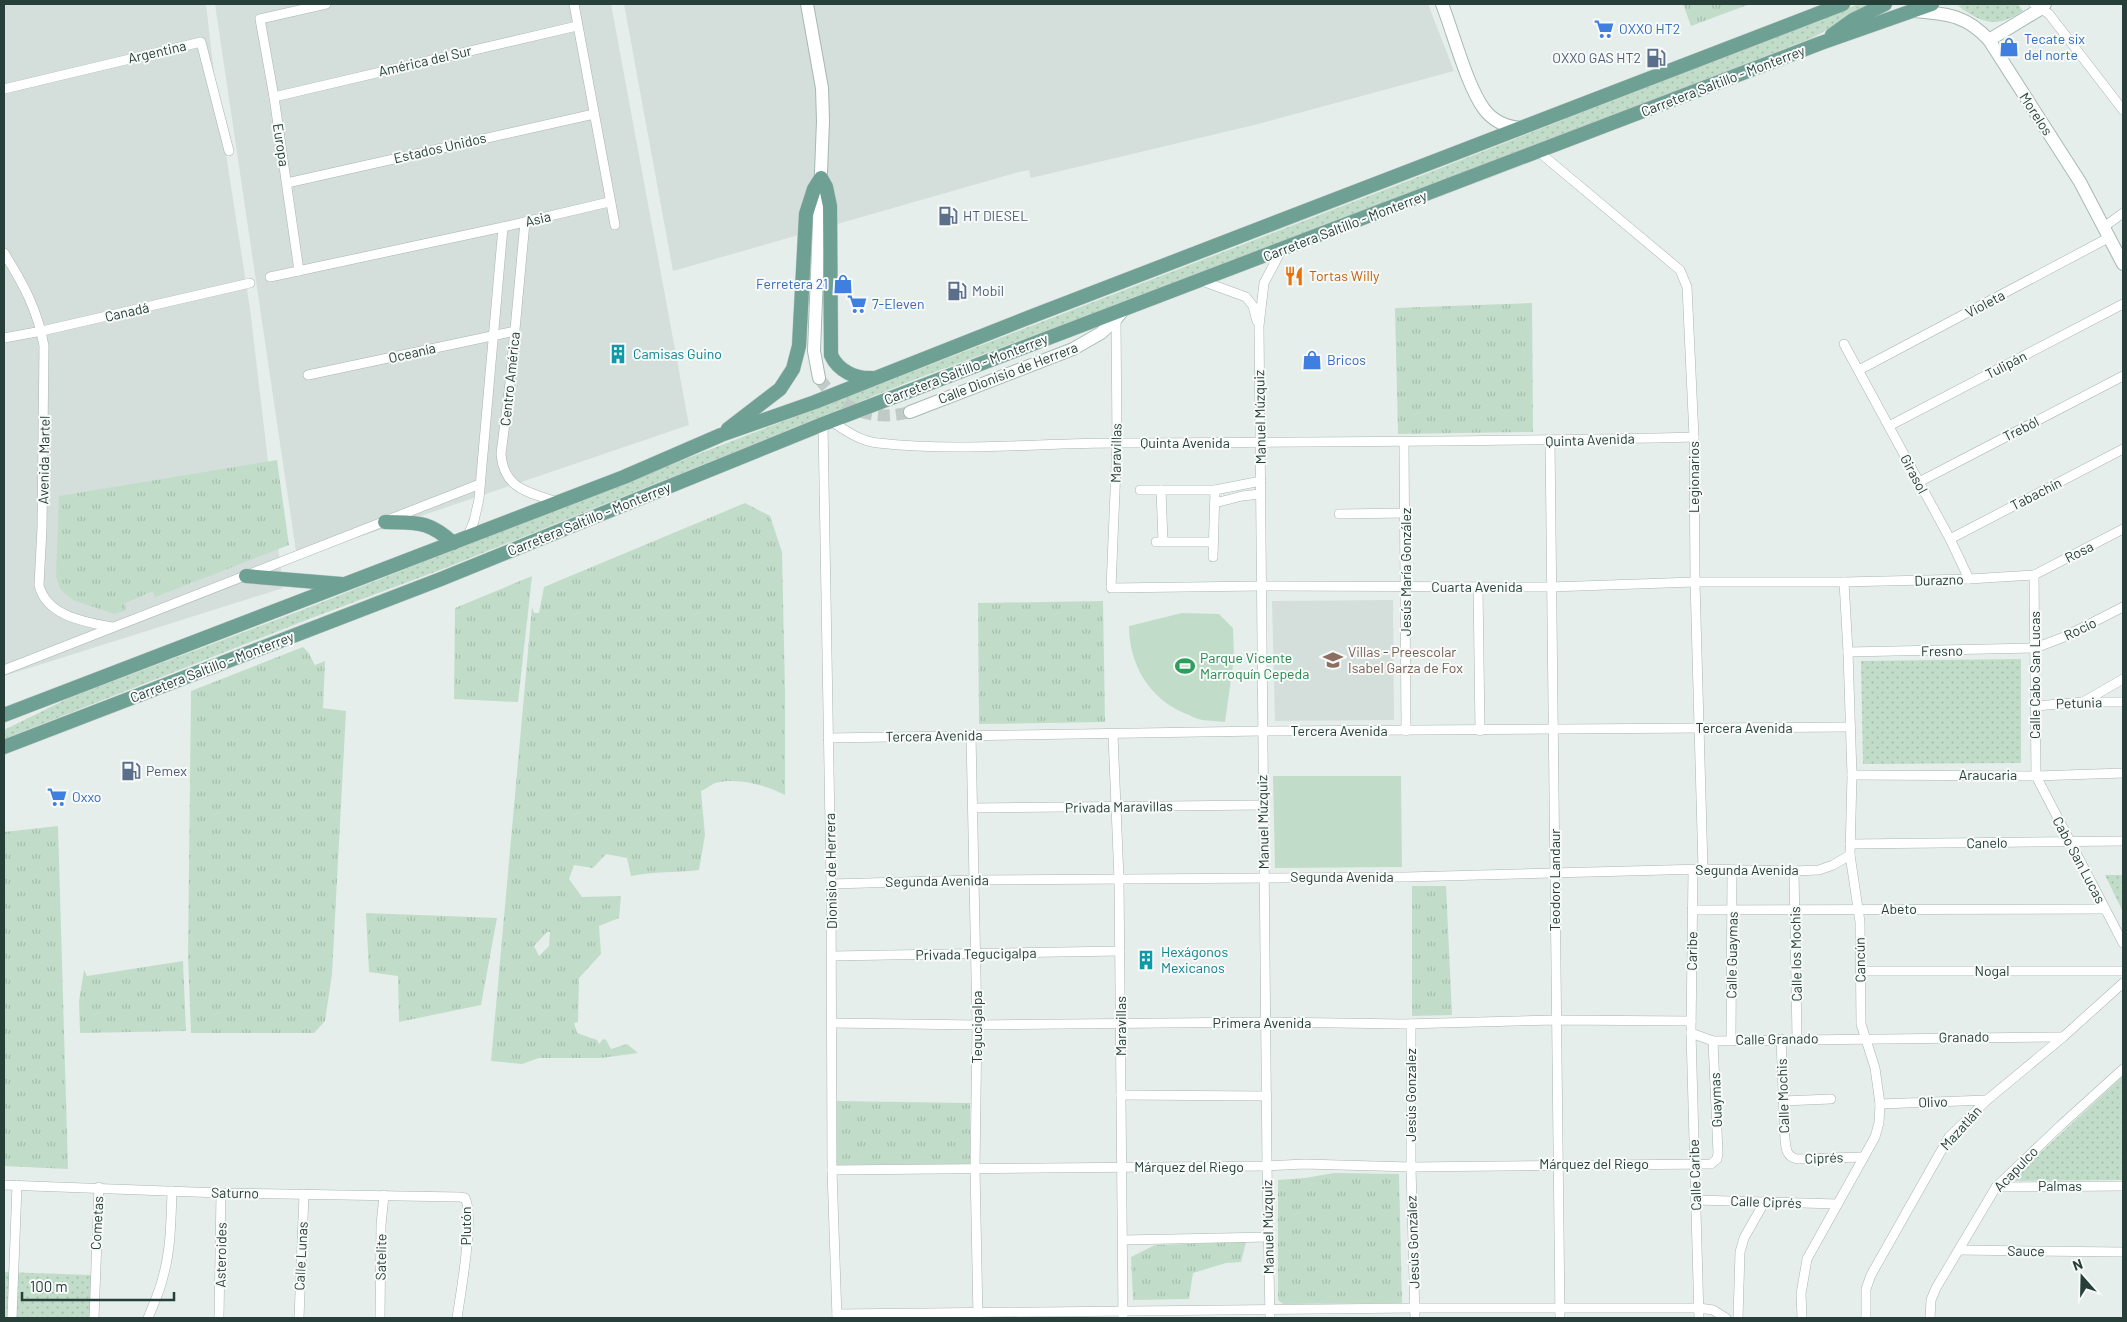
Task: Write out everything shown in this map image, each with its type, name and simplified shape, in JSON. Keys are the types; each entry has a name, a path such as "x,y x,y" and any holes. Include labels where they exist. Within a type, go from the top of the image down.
{"main road":[{"name":"Carretera Saltillo - Monterrey","path":"4,715 624,477 721,435 815,402 1843,4"},
{"path":"1821,43 1853,20 1885,4"},
{"name":"Carretera Saltillo - Monterrey","path":"4,747 441,579 827,422 1120,314 1821,43 1932,4"},
{"path":"821,178 826,187 830,206 832,355 835,362 850,373 862,377 878,377"},
{"path":"721,435 772,395 787,380 793,369 799,346 806,214 810,200 821,178"},
{"path":"385,522 421,523 440,531 453,543"},
{"path":"246,576 346,584"},
{"path":"4,725 57,701 81,686"}],"street":[{"name":"Europa","path":"300,271 274,97 260,19 326,4"},
{"path":"574,4 615,225"},
{"path":"807,4 822,88 823,121 814,351 819,378"},
{"path":"1442,4 1470,79 1484,109 1499,122 1521,128"},
{"path":"1990,40 2041,5 2123,110"},
{"name":"Morelos","path":"1913,11 1947,14 1963,19 1978,28 1990,40 2071,168 2122,259"},
{"name":"América del Sur","path":"274,97 577,26"},
{"name":"Argentina","path":"4,89 201,42 228,151"},
{"name":"Estados Unidos","path":"287,183 594,114"},
{"name":"Legionarios","path":"1539,152 1680,270 1689,296 1694,437 1698,869"},
{"name":"Asia","path":"270,277 610,202"},
{"name":"Violeta","path":"1859,370 2107,232 2123,213"},
{"name":"Centro América","path":"525,222 501,454 502,464 509,480 515,485 524,491 558,502"},
{"name":"Centro América","path":"467,538 477,510 503,227"},
{"name":"Manuel Múzquiz","path":"1270,1314 1262,731 1259,326 1264,283 1281,251"},
{"name":"Avenida Martel","path":"4,253 28,293 42,331 46,364 39,585 41,593 44,600 58,611 89,623 112,627"},
{"name":"Manuel Múzquiz","path":"1202,281 1246,297 1253,306 1259,326"},
{"name":"Canadá","path":"4,338 250,283"},
{"name":"Tulipán","path":"1889,426 2123,304"},
{"name":"Calle Dionisio de Herrera","path":"910,412 1073,349 1092,339 1120,314"},
{"name":"Maravillas","path":"1111,588 1120,314"},
{"name":"Oceanía","path":"308,375 492,334 515,331"},
{"name":"Girasol","path":"1844,344 1950,538 1969,579"},
{"name":"Treból","path":"1918,482 2123,376"},
{"name":"Quinta Avenida","path":"827,422 863,440 878,443 968,447 1116,443 1261,444 1550,441 1694,437"},
{"name":"Dionisio de Herrera","path":"827,422 832,1170 837,1316"},
{"name":"Teodoro Landaur","path":"1550,441 1550,587 1554,730 1560,1314"},
{"name":"Jesús María González","path":"1404,442 1406,513 1406,731"},
{"name":"Tabachín","path":"1950,538 2123,449"},
{"path":"1140,490 1215,490 1261,481"},
{"path":"4,670 480,484"},
{"path":"1161,490 1159,541 1212,542"},
{"path":"1213,557 1215,490"},
{"path":"1215,503 1242,496 1260,494"},
{"path":"1339,514 1406,513"},
{"name":"Rosa","path":"2034,575 2123,528"},
{"name":"Durazno","path":"1844,582 1969,579 2034,575"},
{"name":"Calle Cabo San Lucas","path":"2034,575 2036,776"},
{"name":"Cuarta Avenida","path":"1111,588 1261,586 1550,587 1695,582 1844,582"},
{"name":"Cancún","path":"1802,1318 1801,1294 1807,1259 1875,1137 1879,1123 1880,1104 1875,1068 1861,1024 1860,922 1850,855 1852,775 1844,582"},
{"path":"1478,587 1480,731"},
{"name":"Rocío","path":"2035,648 2064,637 2123,607"},
{"name":"Fresno","path":"1848,652 2035,648"},
{"path":"2083,702 2123,679"},
{"name":"Petunia","path":"2036,706 2083,702 2123,702"},
{"name":"Tercera Avenida","path":"828,738 1112,735 1262,731 1850,727"},
{"name":"Tegucigalpa","path":"971,735 977,1025 975,1168 978,1316"},
{"name":"Maravillas","path":"1112,735 1119,879 1120,1167 1123,1240 1123,1315"},
{"name":"Araucaria","path":"1852,775 2036,776 2123,773"},
{"name":"Cabo San Lucas","path":"2036,776 2123,943"},
{"name":"Privada Maravillas","path":"974,808 1263,805"},
{"name":"Canelo","path":"1850,844 2123,841"},
{"name":"Segunda Avenida","path":"831,884 974,880 1406,877 1698,869 1794,871 1818,870 1834,865 1850,855"},
{"name":"Caribe","path":"1691,1033 1692,910 1698,869"},
{"name":"Calle Guaymas","path":"1730,1040 1732,870"},
{"name":"Calle los Mochis","path":"1794,871 1797,1038"},
{"name":"Abeto","path":"1692,910 2105,909"},
{"name":"Privada Tegucigalpa","path":"832,956 1120,951"},
{"name":"Nogal","path":"1861,971 2123,971"},
{"name":"Mazatlán","path":"1866,1318 1866,1289 1879,1261 1949,1137 1986,1100 2064,1037 2123,983"},
{"name":"Primera Avenida","path":"832,1023 977,1025 1266,1022 1411,1024 1556,1020 1691,1021"},
{"name":"Jesús Gonzalez","path":"1411,1024 1411,1166"},
{"name":"Calle Granado","path":"1691,1033 1713,1040 1864,1038"},
{"name":"Calle Caribe","path":"1691,1033 1699,1318"},
{"name":"Granado","path":"1864,1038 2064,1037"},
{"name":"Calle Mochis","path":"1781,1039 1787,1154"},
{"name":"Guaymas","path":"1713,1040 1718,1159"},
{"name":"Acapulco","path":"1930,1318 1931,1300 1936,1288 1996,1187 2025,1158 2123,1070"},
{"path":"1121,1095 1267,1096"},
{"path":"1783,1101 1831,1099"},
{"name":"Olivo","path":"1880,1104 1986,1100"},
{"name":"Ciprés","path":"1787,1154 1797,1158 1863,1157"},
{"name":"Márquez del Riego","path":"832,1170 1267,1166 1304,1164 1411,1166 1711,1164 1718,1159"},
{"name":"Jesús González","path":"1411,1166 1415,1318"},
{"name":"Saturno","path":"4,1185 99,1187 221,1193 453,1196 465,1198"},
{"path":"12,1318 17,1185"},
{"name":"Palmas","path":"1996,1187 2123,1186"},
{"name":"Cometas","path":"94,1318 99,1187"},
{"path":"148,1318 163,1278 168,1257 172,1191"},
{"name":"Asteroides","path":"219,1318 221,1193"},
{"name":"Calle Lunas","path":"299,1318 304,1194"},
{"name":"Satelite","path":"380,1318 381,1225 384,1195"},
{"name":"Plutón","path":"457,1318 466,1254 469,1206 465,1198"},
{"name":"Calle Ciprés","path":"1696,1200 1837,1204"},
{"path":"1738,1318 1740,1252 1744,1238 1765,1201"},
{"path":"1123,1240 1268,1237"},
{"name":"Sauce","path":"1959,1250 2123,1252"},
{"path":"837,1316 1270,1314 1415,1308 1560,1314 1699,1308 1712,1310 1726,1318"}],"shaded area":[{"path":"4,4 206,4 215,83 250,309 283,588 4,676"},
{"path":"215,4 611,4 689,425 297,558"},
{"path":"624,4 1428,4 1454,71 1254,125 1031,178 1029,170 1019,172 673,271"},
{"name":"Villas - Preescolar Isabel Garza de Fox","path":"1393,600 1394,720 1275,721 1272,601"}],"green space":[{"path":"1683,4 1750,4 1691,26"},
{"path":"1858,4 1875,4 1810,39 1195,276 916,379 448,567 309,619 4,739 4,730 71,697 297,612 605,490 1410,180"},
{"path":"1967,4 2018,4 2023,11 2005,20 1989,22 1974,16 1958,6"},
{"path":"1532,303 1533,432 1398,434 1395,308"},
{"path":"277,460 289,545 155,597 153,591 125,603 126,610 115,614 73,600 60,589 56,576 59,496"},
{"path":"745,503 770,516 782,552 785,795 760,785 733,781 715,783 701,791 705,835 699,870 631,876 627,858 606,854 593,868 574,865 569,879 582,897 621,896 619,918 599,926 601,954 579,978 578,1022 574,1023 577,1033 597,1040 599,1044 603,1039 606,1040 611,1049 627,1044 638,1053 601,1058 539,1058 522,1064 491,1061 532,607 534,613 539,613 544,587","holes":["547,932 550,932 549,946 539,956 534,946"]},
{"path":"532,576 518,702 454,699 455,608"},
{"path":"1103,601 1105,722 979,724 978,603"},
{"name":"Parque Vicente Marroquín Cepeda","path":"1182,613 1219,614 1233,628 1234,658 1225,722 1200,719 1172,707 1151,689 1137,666 1130,640 1129,626"},
{"path":"303,647 315,665 325,661 323,708 346,711 332,974 325,1021 314,1033 191,1033 188,956 191,691"},
{"path":"2021,659 2021,763 1863,764 1861,661"},
{"path":"1273,776 1401,776 1402,867 1275,868"},
{"path":"58,826 68,1169 4,1166 4,832"},
{"path":"2105,875 2123,875 2123,912"},
{"path":"1412,886 1446,886 1452,1015 1412,1016"},
{"path":"366,913 497,918 481,1005 399,1022 398,976 369,972"},
{"path":"183,961 186,1031 80,1033 79,1001 84,970 87,976"},
{"path":"2123,1076 2123,1180 2010,1181"},
{"path":"837,1101 970,1103 970,1164 836,1165"},
{"path":"1334,1173 1399,1174 1402,1303 1283,1304 1278,1300 1278,1180"},
{"path":"1246,1242 1241,1262 1226,1263 1193,1273 1189,1299 1133,1300 1131,1257 1155,1245"},
{"path":"4,1272 91,1275 91,1318 4,1318"}],"tunnel":[{"path":"819,378 837,398 859,411 883,415 910,412"}],"place":[{"name":"OXXO HT2","path":"1604,29"},
{"name":"Tecate six del norte","path":"2009,47"},
{"name":"OXXO GAS HT2","path":"1656,58"},
{"name":"HT DIESEL","path":"948,216"},
{"name":"Tortas Willy","path":"1294,276"},
{"name":"Ferretera 21","path":"843,284"},
{"name":"Mobil","path":"957,291"},
{"name":"7-Eleven","path":"857,304"},
{"name":"Camisas Guino","path":"618,354"},
{"name":"Bricos","path":"1312,360"},
{"name":"Villas - Preescolar Isabel Garza de Fox","path":"1333,660"},
{"name":"Parque Vicente Marroquín Cepeda","path":"1185,666"},
{"name":"Pemex","path":"131,771"},
{"name":"Oxxo","path":"57,797"},
{"name":"Hexágonos Mexicanos","path":"1146,960"}]}
